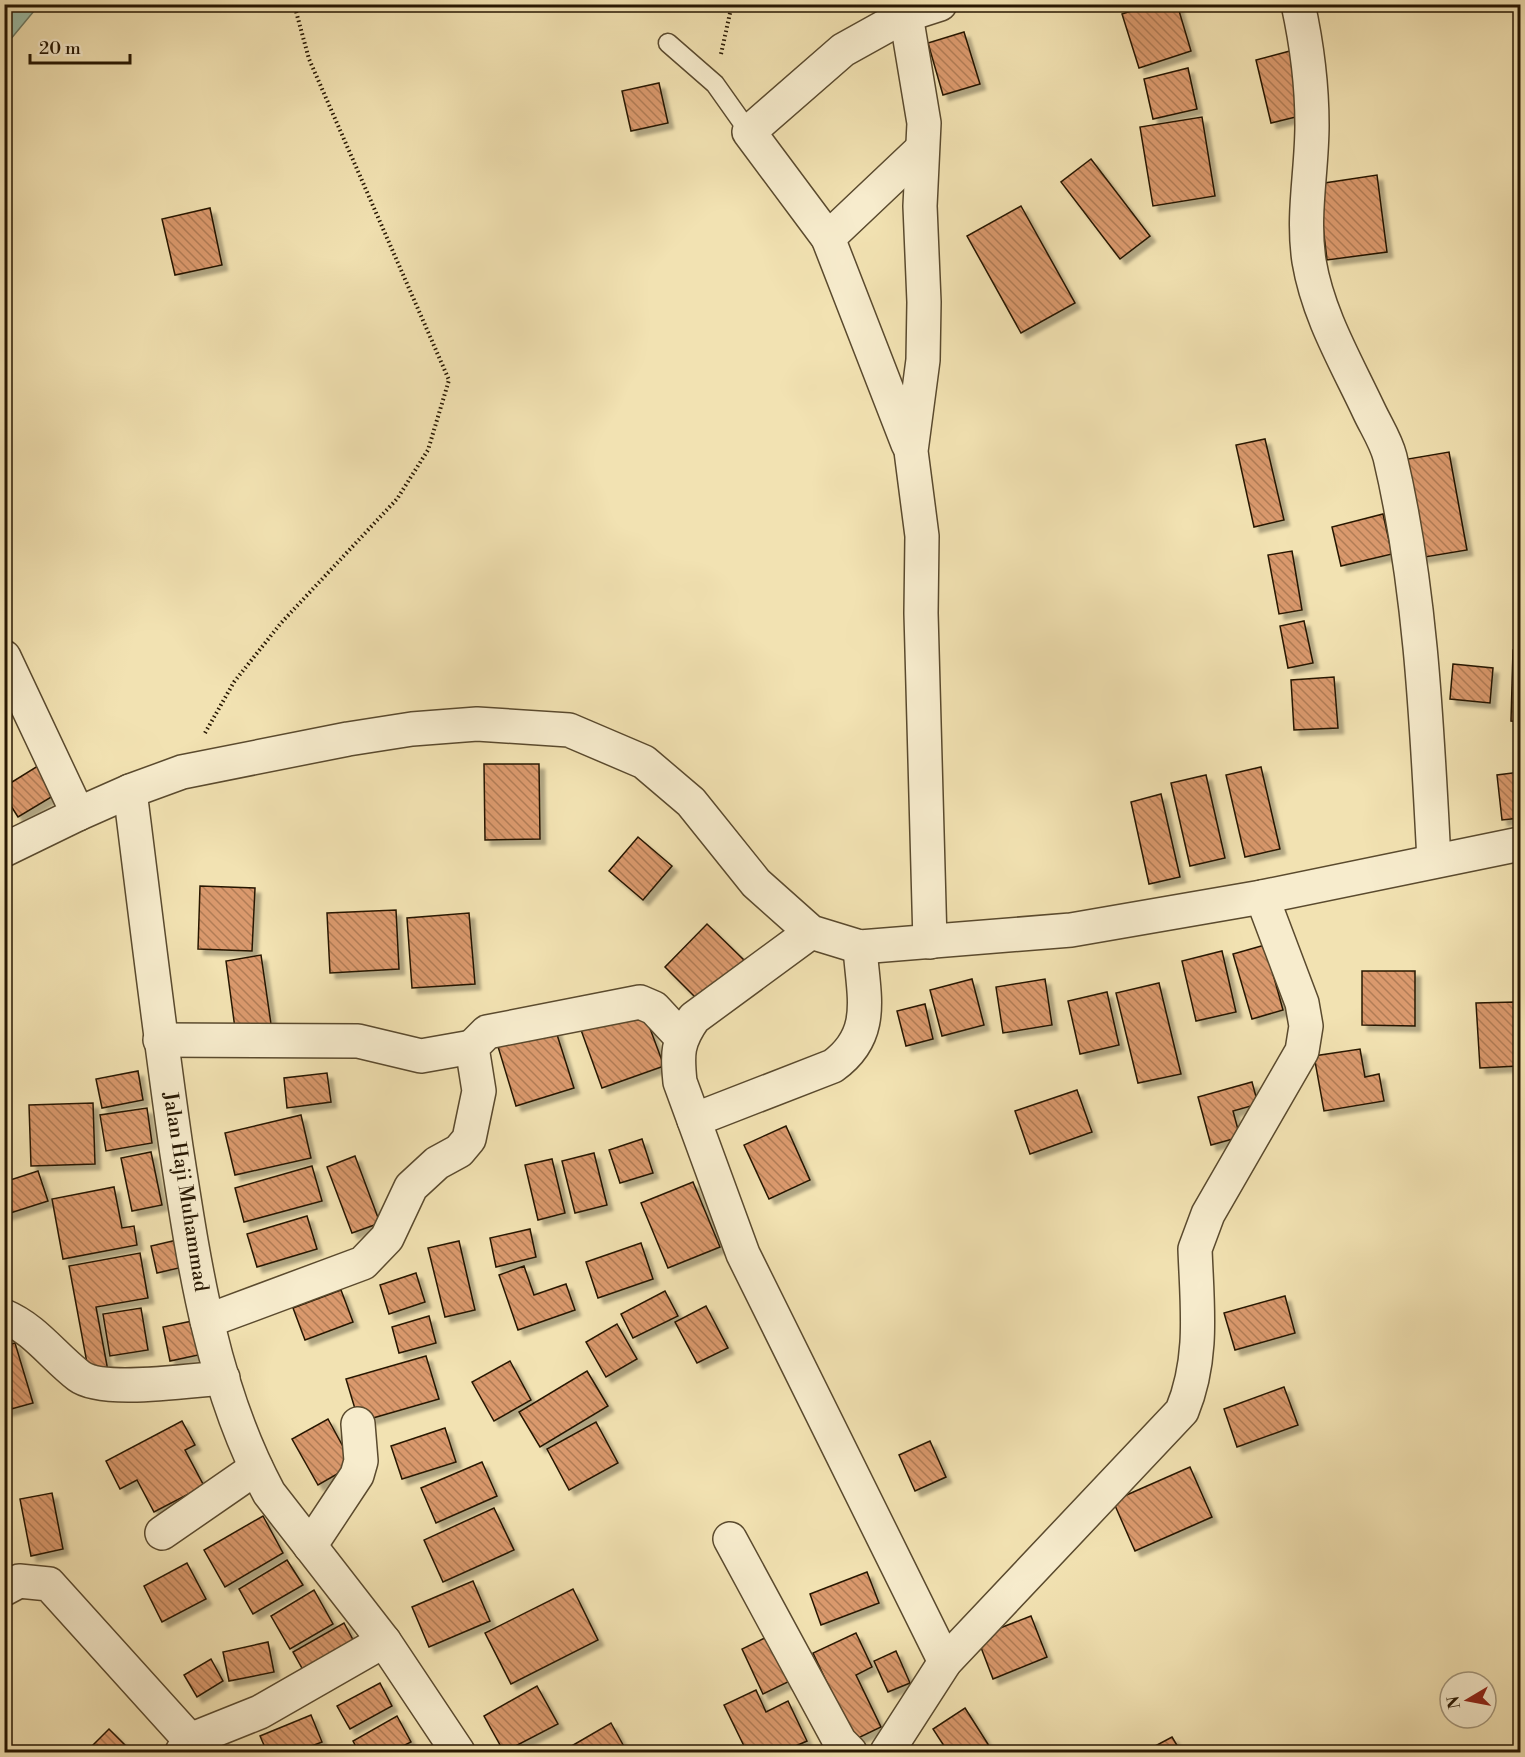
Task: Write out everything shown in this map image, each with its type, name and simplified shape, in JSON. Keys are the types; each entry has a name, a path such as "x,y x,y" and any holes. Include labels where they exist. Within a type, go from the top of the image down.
{"street":[{"path":"930,942 921,613 922,536 911,451 828,238 749,132 843,50 906,15 940,4"},
{"path":"1298,4 1310,63 1312,127 1306,205 1309,261 1324,317 1389,454 1408,562 1419,651 1427,735 1434,861"},
{"path":"906,15 924,123 922,149 923,360 911,451"},
{"path":"828,238 922,149"},
{"path":"4,657 78,814"},
{"path":"4,850 130,791 182,772 348,739 412,729 477,724 569,730 644,762 691,802 756,883 812,932 860,947 1071,930 1262,897 1521,844"},
{"name":"Jalan Haji Muhammad","path":"130,791 160,1040 186,1211 207,1321 223,1378 256,1468 269,1493 384,1641 459,1752"},
{"path":"887,1752 945,1662 1182,1412 1193,1386 1198,1351 1195,1249 1198,1238 1208,1214 1302,1051 1306,1026 1302,1003 1262,897"},
{"path":"812,932 694,1018 681,1036 678,1058 680,1082 743,1254 945,1662"},
{"path":"694,1120 834,1066 851,1054 865,1024 860,947"},
{"path":"160,1040 358,1041 422,1056 472,1047 487,1032 640,1002 654,1008 681,1036"},
{"path":"207,1321 363,1263 387,1238 411,1187 437,1163 459,1150 469,1139 479,1091 472,1047"},
{"path":"4,1316 24,1325 81,1377 106,1386 223,1378"},
{"path":"310,1546 357,1475 361,1461 358,1424"},
{"path":"162,1533 256,1468"},
{"path":"730,1539 840,1742 850,1752"},
{"path":"4,1589 19,1581 49,1584 186,1746 260,1712 384,1641"}],"lane":[{"path":"668,43 715,84 749,132"}],"path":[{"path":"182,772 241,673 281,623 398,499 428,450 449,380 309,59 294,4"},
{"path":"715,84 732,4"}],"shaded area":[{"path":"4,5 39,5 5,46"}],"building":[{"path":"1153,4 1177,4 1191,51 1139,68 1122,14"},
{"path":"964,32 980,84 943,95 928,43"},
{"path":"1290,51 1304,115 1271,123 1256,60"},
{"path":"1188,68 1197,109 1153,119 1144,79"},
{"path":"659,83 668,123 631,131 622,91"},
{"path":"1202,117 1215,196 1153,206 1140,127"},
{"path":"1091,159 1150,236 1120,259 1061,182"},
{"path":"1377,175 1387,252 1327,260 1318,184"},
{"path":"1021,206 1075,303 1021,333 967,236"},
{"path":"210,208 222,265 175,275 162,219"},
{"path":"1518,383 1520,383 1520,449"},
{"path":"1265,439 1284,520 1254,527 1236,445"},
{"path":"1449,452 1467,550 1419,558 1402,460"},
{"path":"1383,514 1392,554 1341,566 1332,527"},
{"path":"1292,551 1302,610 1279,614 1268,555"},
{"path":"1304,621 1313,663 1288,668 1280,626"},
{"path":"1513,650 1520,650 1520,722 1511,721"},
{"path":"1453,664 1493,668 1490,703 1450,699"},
{"path":"1334,677 1338,728 1294,730 1291,680"},
{"path":"41,764 58,793 18,817 4,795 4,787"},
{"path":"484,764 539,764 540,839 485,840"},
{"path":"1261,767 1280,849 1245,857 1226,775"},
{"path":"1520,772 1520,818 1502,820 1497,775"},
{"path":"1206,775 1225,858 1190,866 1171,783"},
{"path":"1161,794 1180,877 1149,884 1131,802"},
{"path":"638,837 672,866 643,900 609,871"},
{"path":"200,886 255,888 252,951 198,949"},
{"path":"396,910 399,969 330,973 327,913"},
{"path":"469,913 475,984 412,988 407,918"},
{"path":"707,924 744,960 701,1003 665,967"},
{"path":"1265,945 1283,1010 1252,1019 1233,954"},
{"path":"1222,951 1236,1012 1196,1021 1182,961"},
{"path":"261,955 272,1031 236,1036 226,961"},
{"path":"1362,971 1415,971 1415,1026 1362,1025"},
{"path":"972,979 984,1025 942,1036 930,990"},
{"path":"1045,979 1052,1025 1003,1033 996,987"},
{"path":"1159,983 1181,1074 1138,1083 1116,993"},
{"path":"1107,992 1119,1045 1080,1054 1068,1001"},
{"path":"1515,1002 1518,1066 1480,1068 1476,1003"},
{"path":"925,1004 933,1039 906,1046 897,1011"},
{"path":"642,1007 664,1066 602,1088 581,1030"},
{"path":"553,1022 574,1088 516,1106 496,1040"},
{"path":"1360,1049 1365,1077 1379,1074 1384,1101 1324,1111 1314,1056"},
{"path":"138,1071 143,1100 102,1108 96,1079"},
{"path":"327,1073 331,1102 287,1108 284,1078"},
{"path":"1252,1082 1258,1104 1233,1111 1240,1137 1211,1145 1198,1097"},
{"path":"1077,1090 1092,1132 1030,1154 1015,1111"},
{"path":"93,1103 95,1164 31,1166 29,1105"},
{"path":"147,1108 152,1143 106,1151 100,1115"},
{"path":"301,1115 311,1158 235,1175 225,1133"},
{"path":"786,1126 810,1180 769,1199 744,1145"},
{"path":"642,1139 653,1173 620,1183 609,1150"},
{"path":"151,1152 162,1205 132,1211 121,1158"},
{"path":"594,1153 607,1205 575,1213 562,1161"},
{"path":"355,1156 380,1223 352,1233 327,1167"},
{"path":"552,1159 565,1213 538,1220 525,1165"},
{"path":"312,1166 322,1201 244,1222 235,1188"},
{"path":"38,1171 48,1201 4,1215 4,1182"},
{"path":"693,1182 720,1247 668,1268 641,1203"},
{"path":"114,1187 122,1228 134,1226 137,1245 63,1259 52,1199"},
{"path":"307,1216 317,1249 257,1267 247,1234"},
{"path":"530,1229 536,1257 496,1267 490,1238"},
{"path":"177,1240 183,1267 157,1273 151,1246"},
{"path":"459,1241 475,1310 445,1317 428,1248"},
{"path":"641,1243 653,1279 598,1298 586,1262"},
{"path":"140,1253 148,1298 96,1307 108,1371 89,1374 69,1266"},
{"path":"524,1266 534,1295 566,1284 575,1310 518,1330 499,1275"},
{"path":"416,1273 425,1302 389,1314 380,1285"},
{"path":"341,1290 353,1322 305,1340 293,1308"},
{"path":"665,1291 678,1316 633,1338 621,1314"},
{"path":"1285,1296 1295,1333 1235,1350 1224,1313"},
{"path":"706,1306 728,1348 697,1363 675,1322"},
{"path":"141,1308 148,1350 110,1356 103,1314"},
{"path":"429,1316 436,1343 399,1353 392,1327"},
{"path":"197,1320 203,1354 170,1361 163,1327"},
{"path":"617,1324 637,1359 606,1377 586,1342"},
{"path":"15,1343 33,1403 4,1411 4,1346"},
{"path":"426,1356 439,1399 359,1422 346,1379"},
{"path":"510,1361 531,1400 494,1421 472,1382"},
{"path":"587,1371 608,1406 540,1447 519,1412"},
{"path":"1284,1387 1298,1425 1237,1447 1224,1409"},
{"path":"328,1419 353,1465 318,1485 292,1439"},
{"path":"182,1421 195,1445 185,1450 204,1486 154,1512 137,1480 120,1489 106,1461"},
{"path":"596,1422 618,1463 569,1490 547,1449"},
{"path":"445,1428 456,1462 402,1479 391,1446"},
{"path":"930,1441 946,1477 915,1491 899,1455"},
{"path":"482,1462 497,1496 436,1523 421,1488"},
{"path":"1190,1467 1212,1517 1135,1551 1113,1501"},
{"path":"52,1493 63,1549 31,1556 20,1499"},
{"path":"494,1508 514,1550 443,1582 424,1540"},
{"path":"263,1516 283,1553 225,1587 204,1550"},
{"path":"287,1560 303,1585 253,1614 239,1589"},
{"path":"187,1563 206,1599 162,1622 144,1586"},
{"path":"867,1572 879,1603 821,1625 810,1594"},
{"path":"473,1581 490,1621 429,1647 412,1607"},
{"path":"573,1589 598,1640 511,1684 485,1633"},
{"path":"314,1590 333,1624 290,1649 271,1616"},
{"path":"1031,1616 1047,1657 993,1679 977,1637"},
{"path":"344,1623 358,1649 307,1677 293,1652"},
{"path":"856,1633 872,1667 856,1675 881,1727 854,1740 813,1653"},
{"path":"771,1635 792,1680 763,1694 742,1649"},
{"path":"268,1642 274,1672 229,1681 223,1652"},
{"path":"896,1651 910,1683 888,1692 874,1661"},
{"path":"211,1659 223,1681 197,1697 184,1675"},
{"path":"380,1683 392,1706 350,1729 337,1706"},
{"path":"537,1686 558,1724 504,1752 484,1716"},
{"path":"756,1690 766,1712 788,1701 807,1741 782,1752 747,1752 724,1705"},
{"path":"965,1708 993,1752 948,1752 933,1729"},
{"path":"311,1715 322,1742 296,1752 267,1752 260,1736"},
{"path":"397,1716 411,1742 391,1752 359,1752 353,1741"},
{"path":"611,1723 627,1752 563,1751"},
{"path":"109,1729 128,1748 124,1752 86,1752"},
{"path":"1172,1737 1181,1752 1144,1752"}]}
